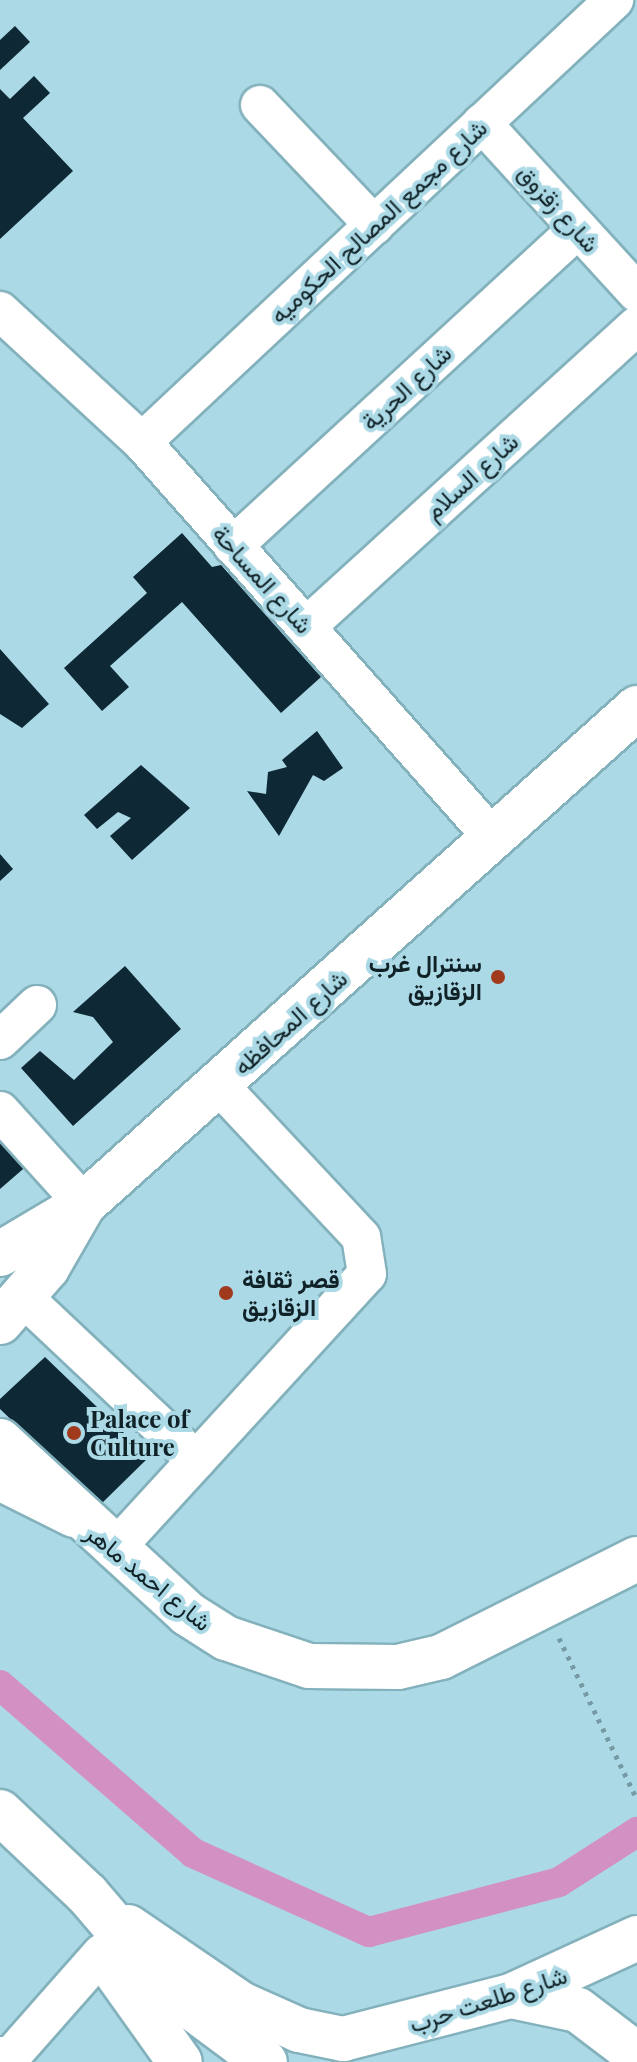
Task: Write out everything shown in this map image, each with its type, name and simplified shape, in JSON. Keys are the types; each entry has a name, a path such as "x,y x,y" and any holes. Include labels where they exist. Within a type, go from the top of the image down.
{"main road":[{"name":"شارع المحافظه","path":"0,1254 84,1204 637,708"},
{"name":"شارع المحافظه","path":"12,1309 84,1204"},
{"name":"شارع احمد ماهر","path":"0,1441 114,1550 226,1638 309,1666 354,1670 441,1657 637,1559"},
{"path":"0,1478 74,1515"},
{"path":"0,1812 87,1894 171,1992 265,2062"},
{"path":"0,1850 102,1953 180,2062"},
{"name":"شارع طلعت حرب","path":"87,1894 186,1972 241,2004 348,2050 511,1996 637,1938"},
{"path":"511,1996 578,2010 637,2055"}],"street":[{"name":"شارع مجمع المصالح الحكوميه","path":"142,442 614,0"},
{"path":"260,105 374,225"},
{"name":"شارع زقزوق","path":"482,123 637,293"},
{"name":"شارع الحرية","path":"233,546 578,229"},
{"name":"شارع السلام","path":"306,627 637,326"},
{"name":"شارع المساحة","path":"8,329 142,442 493,838"},
{"path":"0,1040 37,1005"},
{"path":"114,1550 361,1286 370,1262 361,1237 219,1085"},
{"path":"0,1111 84,1204"},
{"path":"12,1309 196,1460"},
{"path":"0,2056 6,2062 102,1953"}],"path":[{"path":"543,1604 637,1799"}],"building":[{"path":"15,26 30,42 0,70 0,40"},
{"path":"34,76 50,93 23,118 73,171 0,239 0,89 10,99"},
{"path":"182,533 212,567 221,565 321,677 281,713 182,602 110,666 129,687 102,711 64,668 147,593 133,577"},
{"path":"0,649 49,704 22,728 0,714"},
{"path":"317,731 343,768 324,781 313,775 279,836 247,791 266,794 268,772 287,767 282,760"},
{"path":"141,765 190,808 132,860 110,836 131,818 118,812 97,829 84,815"},
{"path":"0,854 13,869 0,881"},
{"path":"125,966 181,1029 73,1126 21,1068 40,1051 74,1080 113,1042 93,1017 73,1012"},
{"path":"0,1113 30,1163 0,1189"},
{"name":"Palace of Culture","path":"45,1357 149,1457 100,1505 0,1409 0,1399"}],"waterway":[{"path":"0,1685 193,1853 369,1932 559,1882 637,1832"}],"place":[{"name":"سنترال غرب الزقازيق","path":"498,977"},
{"name":"قصر ثقافة الزقازيق","path":"226,1293"},
{"name":"Palace of Culture","path":"74,1433"}]}
